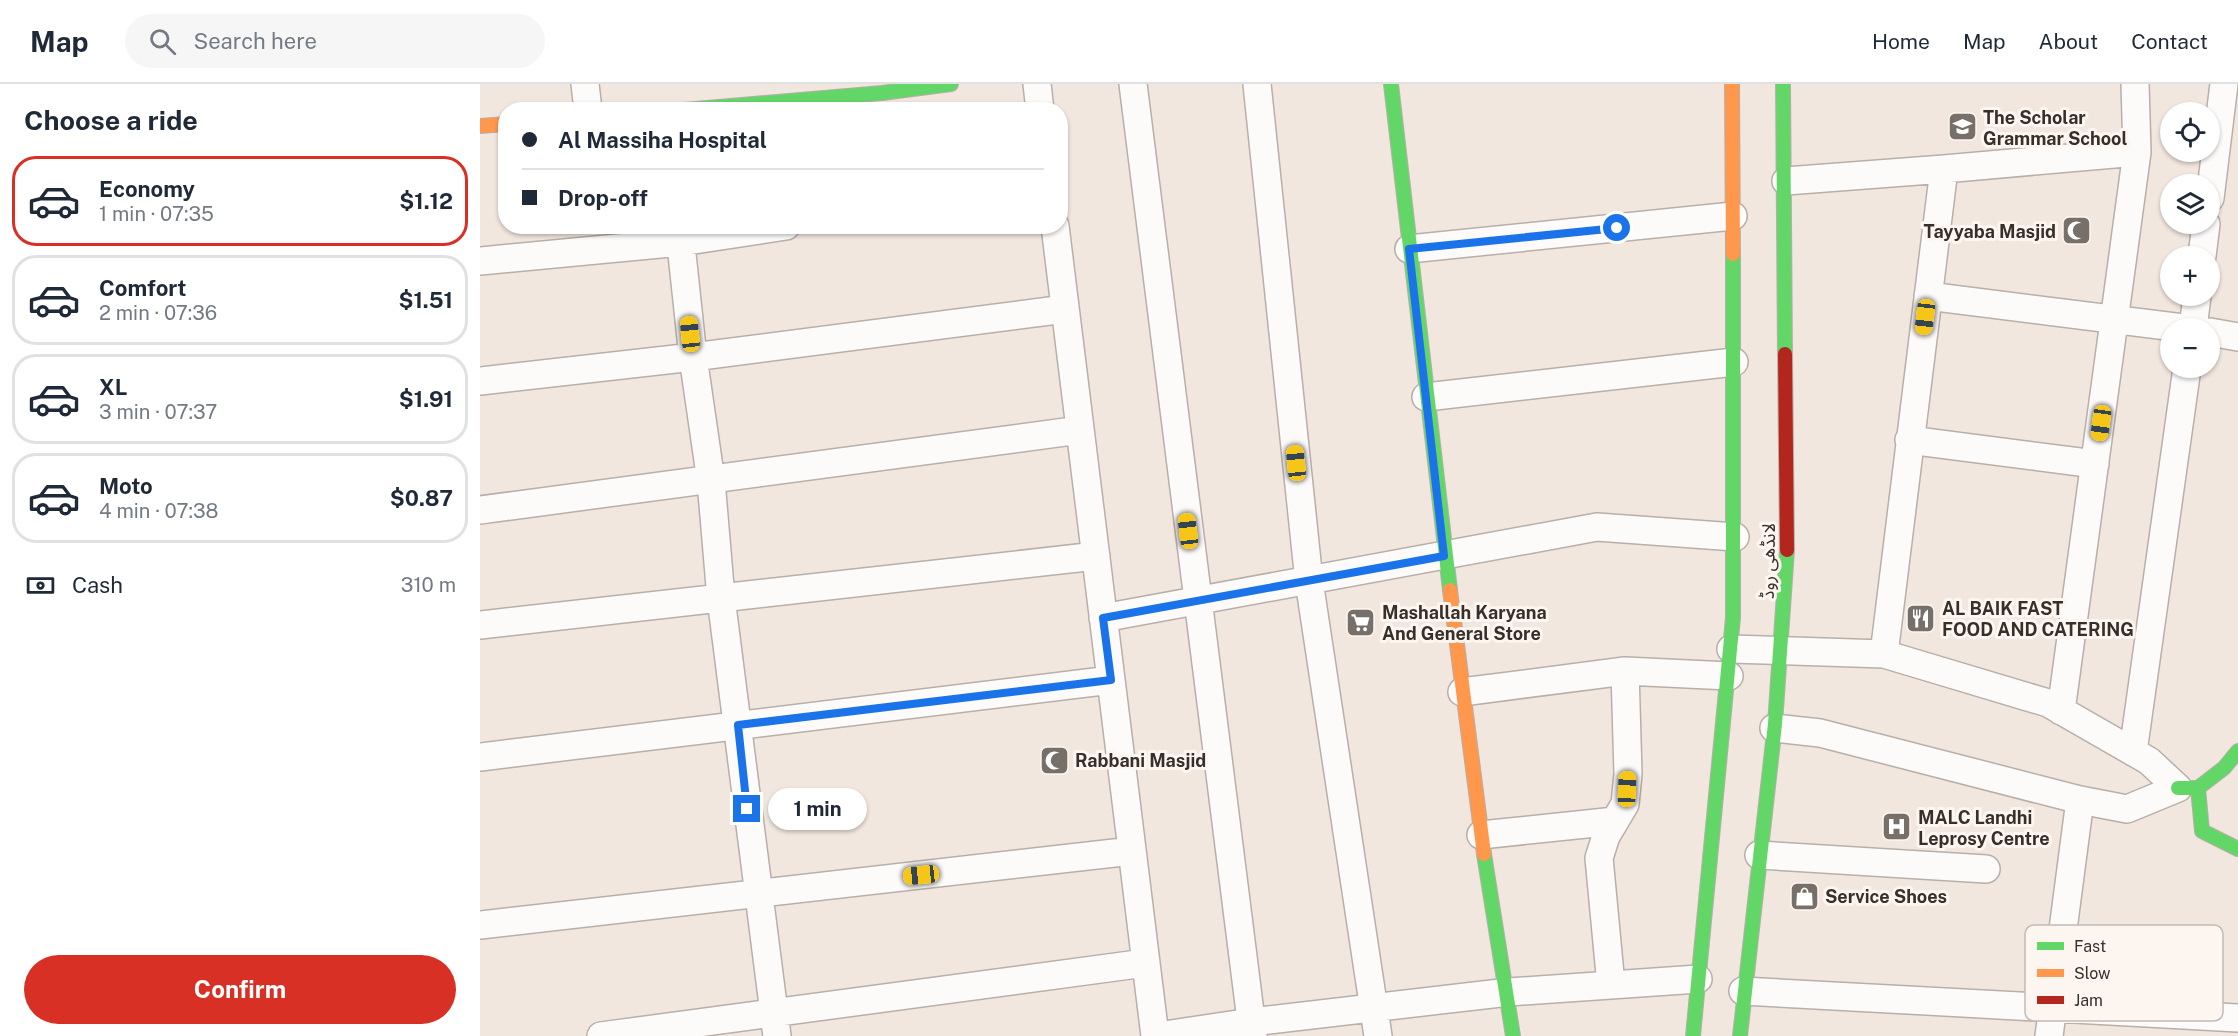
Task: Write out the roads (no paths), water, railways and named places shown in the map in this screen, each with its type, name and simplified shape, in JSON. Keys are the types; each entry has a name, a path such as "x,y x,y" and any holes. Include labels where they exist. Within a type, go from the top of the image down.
{"main road":[{"path":"712,102 740,94 951,84"},
{"path":"1391,84 1444,556 1481,834 1509,992 1513,1036"},
{"name":"لانڈھی روڈ","path":"1693,1036 1729,676 1736,537 1732,84"},
{"name":"لانڈھی روڈ","path":"1740,1036 1743,991 1774,728 1787,575 1786,181 1783,84"},
{"path":"480,126 498,125"},
{"path":"2238,751 2224,768 2188,788 2202,831 2238,849"}],"street":[{"path":"585,84 587,102"},
{"path":"1037,84 1039,102"},
{"path":"1133,84 1252,1029"},
{"path":"1257,84 1309,581 1378,1036"},
{"path":"2061,711 2116,321 2137,152 2135,84"},
{"path":"2213,174 2224,84"},
{"path":"1786,181 2137,152"},
{"path":"1884,654 1944,168"},
{"path":"1409,249 1733,216"},
{"path":"480,261 680,234 693,357 711,481 721,598 775,1024"},
{"path":"1056,234 1145,963 1156,1036 1252,1029 1374,1008 1509,992 1698,979"},
{"path":"1928,297 2160,326"},
{"path":"480,381 693,357 1065,309"},
{"path":"2220,334 2238,337"},
{"path":"1426,397 1734,362"},
{"path":"2133,752 2186,378"},
{"path":"480,510 1080,430"},
{"path":"1909,440 2095,464"},
{"path":"1103,618 1597,527 1736,537"},
{"path":"480,625 1096,556"},
{"path":"1731,649 1884,654 2048,703 2149,761 2188,788"},
{"path":"1611,985 1599,858 1606,836 1626,804 1625,670"},
{"path":"1462,692 1625,670 1729,676"},
{"path":"480,757 1111,680"},
{"path":"1774,728 1820,733 2080,800 2127,809 2188,788"},
{"path":"2062,925 2080,800"},
{"path":"1481,834 1614,821"},
{"path":"480,925 1132,851"},
{"path":"1759,855 1986,869"},
{"path":"601,1036 775,1024 1145,963"},
{"path":"1743,991 2025,1005"},
{"path":"2223,1017 2238,1018"},
{"path":"2049,1036 2050,1021"}],"place":[{"name":"The Scholar Grammar School","path":"1962,127"},
{"name":"Tayyaba Masjid","path":"2077,231"},
{"name":"AL BAIK FAST FOOD AND CATERING","path":"1921,618"},
{"name":"Mashallah Karyana And General Store","path":"1361,622"},
{"name":"Rabbani Masjid","path":"1054,760"},
{"name":"MALC Landhi Leprosy Centre","path":"1897,827"},
{"name":"Service Shoes","path":"1804,896"}]}
